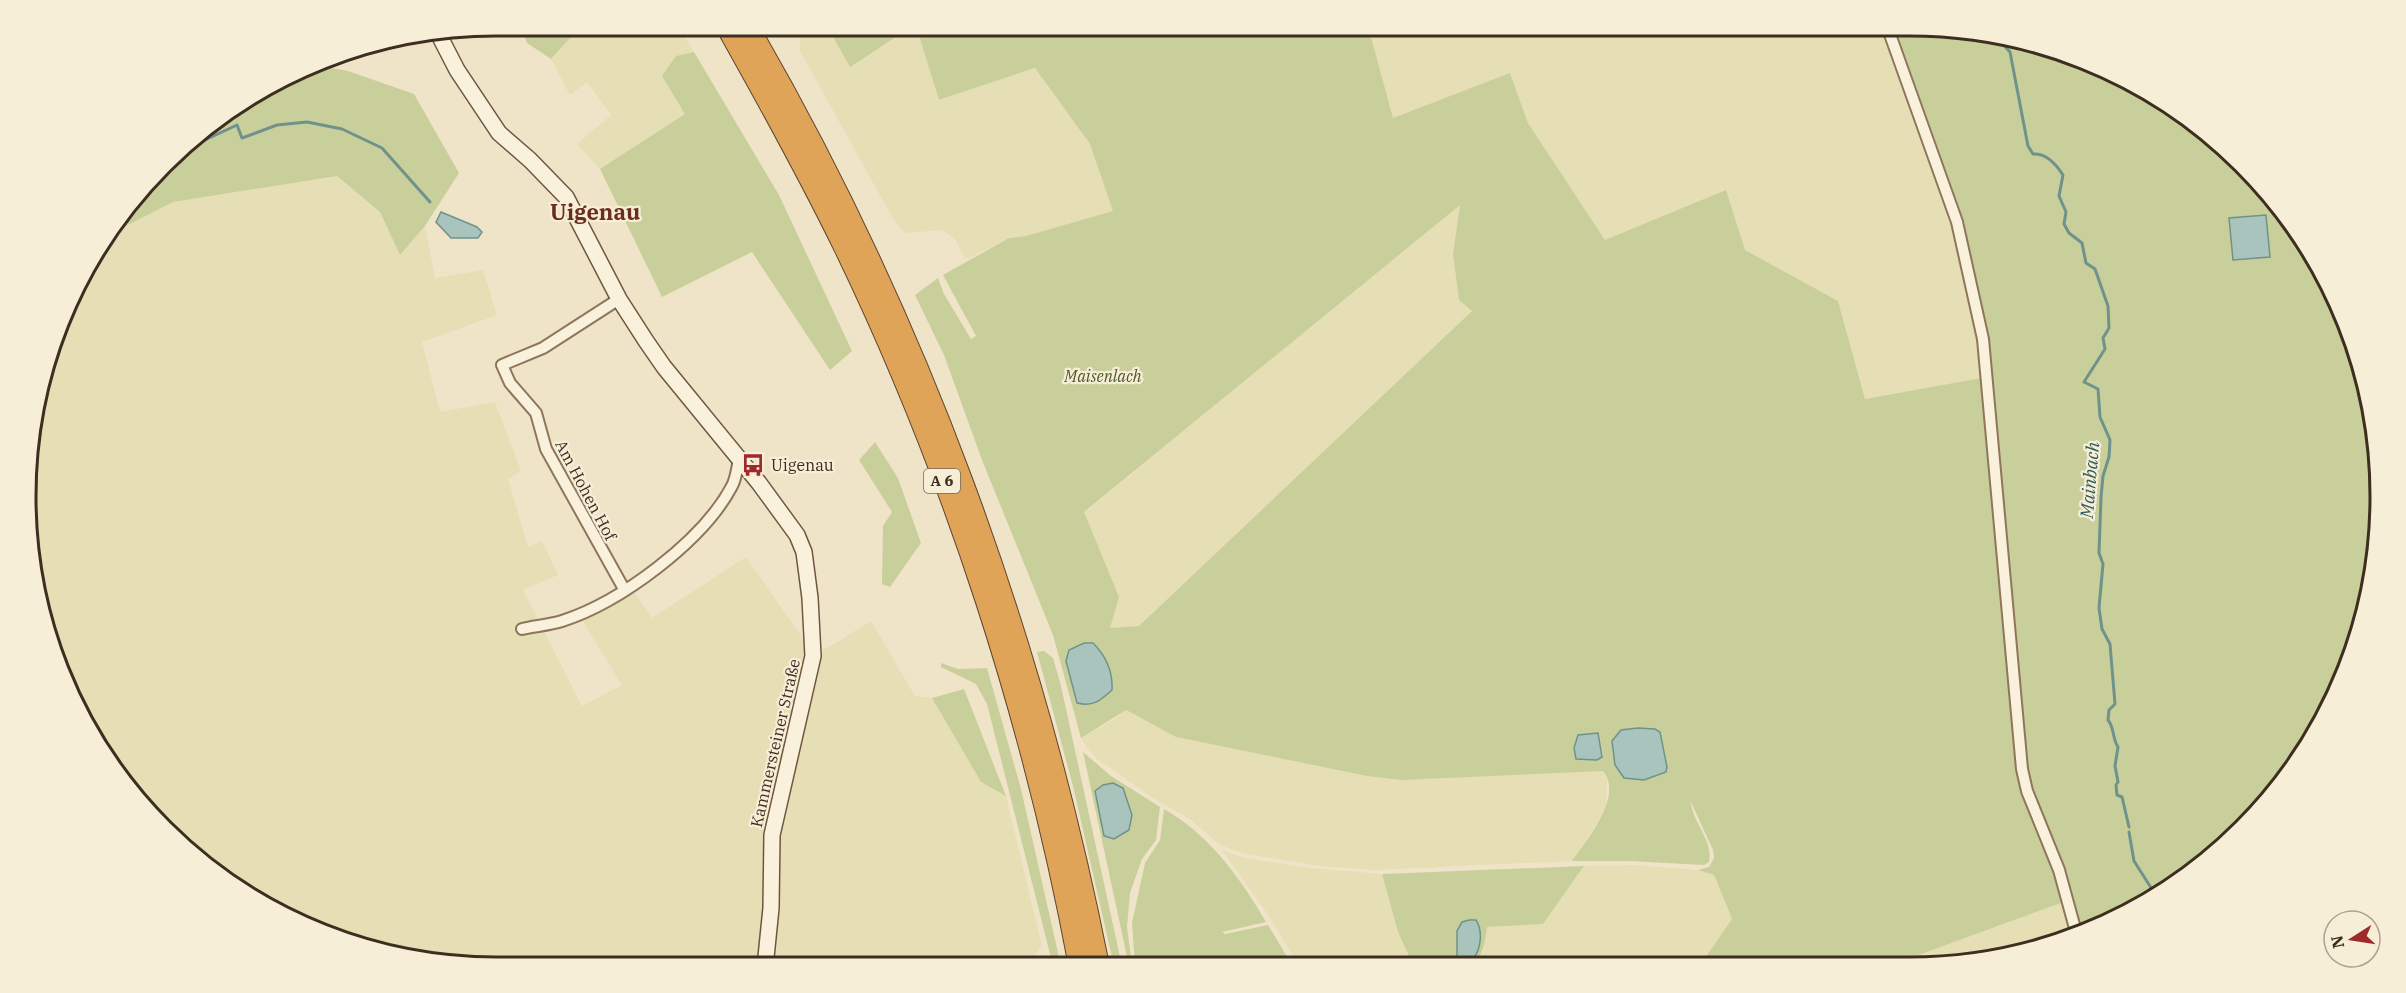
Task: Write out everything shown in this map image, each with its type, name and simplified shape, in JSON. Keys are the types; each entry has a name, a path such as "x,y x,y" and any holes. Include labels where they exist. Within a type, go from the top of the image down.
{"highway":[{"name":"A 6","path":"732,36 794,148 845,251 876,318 940,474 965,541 1014,697 1052,841 1077,957"},
{"name":"A 6","path":"754,36 810,136 855,228 953,455 996,575 1032,690 1069,828 1097,957"}],"street":[{"path":"1891,36 1957,222 1971,276 1983,339 2022,769 2026,791 2059,870 2074,927"},
{"name":"Kammersteiner Straße","path":"441,39 457,70 499,133 530,160 566,197 619,299 664,367 798,535 804,552 813,637 809,678 772,835 771,908 766,957"},
{"name":"Am Hohen Hof","path":"619,299 543,348 502,365 510,382 536,413 546,449 624,589"},
{"path":"522,629 561,622 587,611 663,562 704,526 733,485 740,460"}],"shaded area":[{"path":"572,36 684,36 694,52 676,56 680,104 686,114 600,169 577,144 611,115 587,82 570,95 551,59"},
{"path":"800,36 833,36 850,66 900,36 919,36 939,100 1035,68 1090,144 1114,211 1026,236 1009,238 969,258 964,257 955,239 943,230 905,233 892,217 800,51"},
{"path":"1371,36 1891,36 1945,186 1988,377 1865,399 1838,301 1745,250 1726,191 1605,240 1528,123 1510,73 1393,119"},
{"path":"337,176 380,212 400,255 425,226 435,278 483,270 497,315 422,342 440,412 495,402 521,471 508,479 528,547 542,541 558,575 523,590 582,706 622,685 580,617 635,593 652,618 746,557 813,653 829,647 871,621 915,696 932,698 981,782 1006,796 1042,946 1031,957 496,957 436,953 348,933 293,910 241,879 193,843 150,800 131,777 83,700 60,645 45,586 37,527 36,496 40,436 45,407 60,348 83,293 123,227 173,202"},
{"path":"1460,204 1453,254 1459,300 1472,311 1139,626 1110,628 1084,513"},
{"path":"1125,710 1176,737 1367,776 1425,779 1603,770 1607,780 1606,810 1572,861 1375,870 1320,866 1245,854 1220,845 1190,819 1156,800 1097,759 1087,748 1081,738 1118,717"},
{"path":"1222,850 1245,858 1310,868 1382,874 1398,932 1409,957 1293,957 1271,919"},
{"path":"1634,865 1698,870 1714,875 1732,920 1706,957 1481,957 1487,927 1543,924 1584,866"},
{"path":"2061,903 2069,929 1999,948 1970,953 1913,957"}],"green space":[{"path":"524,36 572,36 551,59 527,43"},
{"path":"833,36 898,36 850,67"},
{"name":"Maisenlach","path":"919,36 1371,36 1393,118 1510,73 1528,123 1605,240 1726,190 1745,250 1838,301 1865,399 1987,377 1945,186 1891,36 1940,37 1999,45 2058,60 2113,83 2190,131 2213,150 2256,193 2275,216 2308,266 2323,293 2346,348 2366,436 2370,496 2369,527 2366,557 2354,616 2346,645 2323,700 2292,752 2256,800 2213,843 2190,862 2140,895 2113,910 2069,929 2061,903 1910,957 1706,957 1732,919 1714,875 1698,870 1709,867 1714,858 1713,850 1691,802 1710,854 1709,862 1704,865 1572,861 1601,818 1606,805 1609,793 1608,781 1603,771 1402,780 1367,776 1176,737 1126,710 1081,738 1053,635 982,460 944,355 915,295 938,278 944,294 971,339 976,336 943,275 1009,238 1026,236 1113,211 1090,144 1035,68 939,100","holes":["1460,205 1453,254 1459,300 1472,311 1139,626 1110,628 1119,597 1084,512"]},
{"path":"694,52 779,195 852,351 830,370 752,252 662,297 600,169 685,114 662,76 676,56"},
{"path":"329,68 348,71 414,94 459,173 425,226 400,255 380,212 337,176 173,202 123,227 150,193 171,171 216,131 266,98"},
{"path":"875,442 898,478 921,543 890,587 882,584 883,526 892,512 859,460"},
{"path":"1044,651 1053,658 1061,686 1120,957 1112,957 1073,786 1037,652"},
{"path":"941,663 958,669 987,668 1021,789 1059,957 1051,957 987,704 976,684 941,667"},
{"path":"964,689 1006,796 981,782 932,698"},
{"path":"1083,752 1111,776 1160,807 1156,840 1142,859 1130,893 1127,927 1131,957 1127,957"},
{"path":"1164,809 1180,819 1209,844 1235,874 1266,922 1222,932 1225,934 1268,925 1287,957 1134,957 1132,923 1145,863 1160,840"},
{"path":"1584,866 1543,924 1487,927 1485,943 1478,957 1409,957 1398,932 1382,874"}],"water":[{"path":"441,212 477,227 482,232 478,238 451,238 436,222"},
{"path":"2266,215 2270,257 2233,260 2229,218"},
{"path":"1084,643 1093,643 1102,653 1110,671 1112,683 1112,690 1108,694 1088,704 1077,703 1066,661 1069,650"},
{"path":"1655,729 1660,732 1667,767 1666,772 1644,780 1624,778 1615,765 1612,741 1621,730"},
{"path":"1598,733 1602,757 1597,760 1576,759 1574,748 1578,735"},
{"path":"1113,783 1123,788 1132,815 1129,830 1114,839 1104,836 1095,791 1103,785"},
{"path":"1476,920 1478,924 1480,944 1474,957 1457,956 1457,931 1462,922"}],"waterway":[{"name":"Mainbach","path":"2005,46 2010,52 2028,146 2033,154 2042,155 2050,160 2063,175 2059,196 2066,212 2064,224 2069,233 2082,243 2086,263 2095,269 2108,306 2109,328 2103,338 2105,349 2084,382 2098,389 2100,417 2110,440 2101,497 2099,553 2103,564 2099,608 2102,629 2110,644 2115,704 2109,710 2108,720 2118,747 2115,766 2118,782 2117,795 2122,797 2129,827"},
{"path":"205,140 237,125 242,138 277,125 307,122 342,129 382,148 430,202"},
{"name":"Mainbach","path":"2129,832 2134,861 2151,888"}],"place":[{"name":"Uigenau","path":"753,465"}],"district":[{"name":"Uigenau","path":"595,212"}]}
